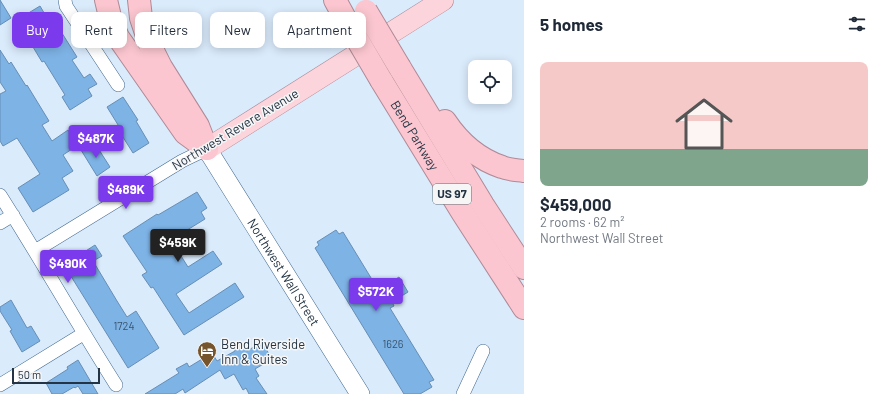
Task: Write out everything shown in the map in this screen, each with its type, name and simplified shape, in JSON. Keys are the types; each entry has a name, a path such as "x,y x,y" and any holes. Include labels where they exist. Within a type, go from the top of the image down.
{"highway":[{"path":"106,0 111,21 118,37 185,133 207,150"},
{"path":"139,0 141,18 150,45 161,67 198,126 207,150"},
{"name":"Bend Parkway","path":"328,0 341,12"},
{"name":"Bend Parkway","path":"363,5 483,205 524,268"},
{"name":"Bend Parkway","path":"363,48 470,224 524,308"},
{"path":"401,70 427,98 459,139 480,157 503,168 524,171"}],"main road":[{"name":"Northwest Revere Avenue","path":"207,150 443,0"},
{"name":"Northwest Wall Street","path":"207,150 360,394"}],"street":[{"path":"65,0 66,6 118,85"},
{"name":"Northwest Revere Avenue","path":"35,252 182,161 207,150"},
{"path":"0,195 83,334 116,385"},
{"path":"0,223 13,215"},
{"path":"0,385 83,334"},
{"path":"463,394 483,351"}],"building":[{"path":"0,0 11,18 0,25"},
{"path":"40,6 44,12 30,12"},
{"path":"63,35 77,57 72,60 84,78 90,74 97,84 88,89 92,96 70,110 62,97 65,95 44,61 42,62 34,48 63,48"},
{"path":"0,50 9,64 11,62 26,86 27,85 49,121 42,125 52,141 68,130 78,145 63,155 73,171 62,178 69,190 33,212 18,188 40,174 17,138 3,146 0,141 0,94 6,91 0,82"},
{"path":"123,97 138,120 136,121 149,143 133,153 107,107"},
{"path":"94,142 110,167 97,176 81,150"},
{"path":"197,192 207,208 201,212 205,219 171,240 188,267 213,251 222,264 176,294 189,313 235,283 244,297 184,335 153,287 151,288 142,275 147,272 123,236 157,214 158,215"},
{"path":"336,230 339,234 343,232 376,286 381,283 383,287 399,277 408,292 392,302 394,306 390,308 434,380 429,382 432,387 420,394 404,394 315,248 319,245 317,242"},
{"path":"95,245 102,256 93,261 117,301 127,317 136,311 159,348 128,368 64,265"},
{"path":"11,300 27,328 31,326 40,341 22,352 10,331 12,330 0,311 0,307"},
{"name":"Bend Riverside Inn & Suites","path":"242,342 247,351 262,342 272,359 255,369 259,376 256,378 267,394 249,394 246,388 243,390 234,374 225,379 220,370 185,393 183,389 175,394 145,394 179,373 176,369 187,363 189,367 212,353 217,361 235,351 233,348"},
{"path":"78,360 98,394 83,394 78,386 62,394 52,394 46,383 68,369 67,367"}],"place":[{"name":"Bend Riverside Inn & Suites","path":"207,368"}]}
